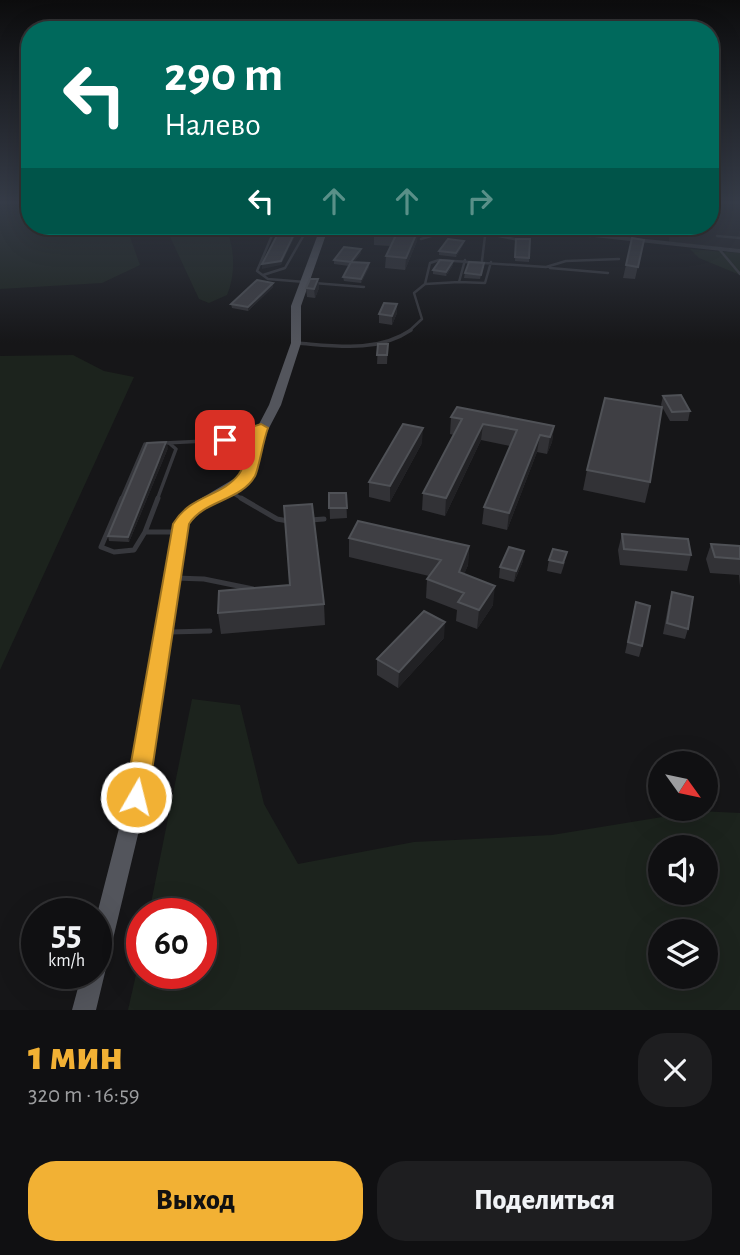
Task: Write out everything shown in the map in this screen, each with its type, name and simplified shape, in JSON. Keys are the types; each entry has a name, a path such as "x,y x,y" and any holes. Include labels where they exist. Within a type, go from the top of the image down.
{"main road":[{"path":"112,898 136,797 179,532 186,515 204,502 229,491 248,475 252,449 275,405 296,343 296,306 302,282 315,249"},
{"path":"84,1010 90,989"}],"street":[{"path":"720,249 740,251"}],"lane":[{"path":"266,249 257,268 262,275 277,281 364,287"},
{"path":"262,275 283,270 295,249"},
{"path":"482,261 483,249"},
{"path":"719,249 740,274"},
{"path":"546,267 566,261 619,259"},
{"path":"459,282 465,260"},
{"path":"296,343 376,347 393,342 422,319 414,293 425,284 430,263 465,260 608,273"},
{"path":"425,284 485,282 491,262"},
{"path":"165,441 176,449 145,532 134,551 114,552 101,547 141,449 150,441 225,440 261,428"},
{"path":"229,491 278,519 292,521"},
{"path":"303,520 324,519"},
{"path":"145,532 179,532"},
{"path":"173,578 204,579 254,590"},
{"path":"162,633 210,631"}],"shaded area":[{"path":"0,249 134,249 140,265 102,283 0,289"},
{"path":"176,249 232,249 232,280 227,295 209,303 199,299"},
{"path":"690,249 740,253 740,275 699,258"},
{"path":"73,355 104,371 134,377 0,670 0,356"},
{"path":"192,699 240,705 264,804 298,864 414,842 552,835 648,819 718,821 718,812 740,813 740,1010 128,1010 133,989 217,989 217,898 152,898"}],"building":[{"path":"270,249 287,249 281,261 262,264"},
{"path":"342,249 361,249 351,262 334,260"},
{"path":"389,249 410,249 406,258 386,256"},
{"path":"440,249 459,249 456,253 439,251"},
{"path":"515,249 529,249 529,258 515,257"},
{"path":"630,249 642,249 638,267 626,265"},
{"path":"440,260 453,261 446,272 433,270"},
{"path":"351,262 369,263 361,279 343,277"},
{"path":"469,262 484,263 481,275 465,273"},
{"path":"310,279 318,279 314,289 306,288"},
{"path":"257,280 273,283 248,307 231,304"},
{"path":"384,303 397,304 392,316 379,314"},
{"path":"378,344 388,344 387,355 377,355"},
{"path":"681,395 690,411 672,412 663,396"},
{"path":"605,398 662,407 650,482 587,470"},
{"path":"457,407 554,426 550,437 540,435 509,513 484,507 517,430 483,424 446,498 423,493 462,419 451,417"},
{"path":"403,424 423,428 390,486 369,482"},
{"path":"166,442 128,537 108,536 147,443"},
{"path":"329,493 346,493 347,508 329,508"},
{"path":"312,504 324,604 218,613 219,591 290,585 284,506"},
{"path":"358,521 469,546 459,572 495,586 479,610 458,602 464,593 427,579 441,560 349,538"},
{"path":"622,534 688,539 691,555 624,549"},
{"path":"711,544 740,546 740,559 715,557"},
{"path":"509,547 524,551 516,571 500,567"},
{"path":"553,549 567,552 563,563 549,560"},
{"path":"672,592 693,597 688,629 667,623"},
{"path":"636,602 650,606 642,646 628,642"},
{"path":"424,611 445,622 399,672 377,659"}],"route":[{"path":"136,797 181,524 186,515 204,502 229,491 248,475 252,449 261,428 225,440"}]}
